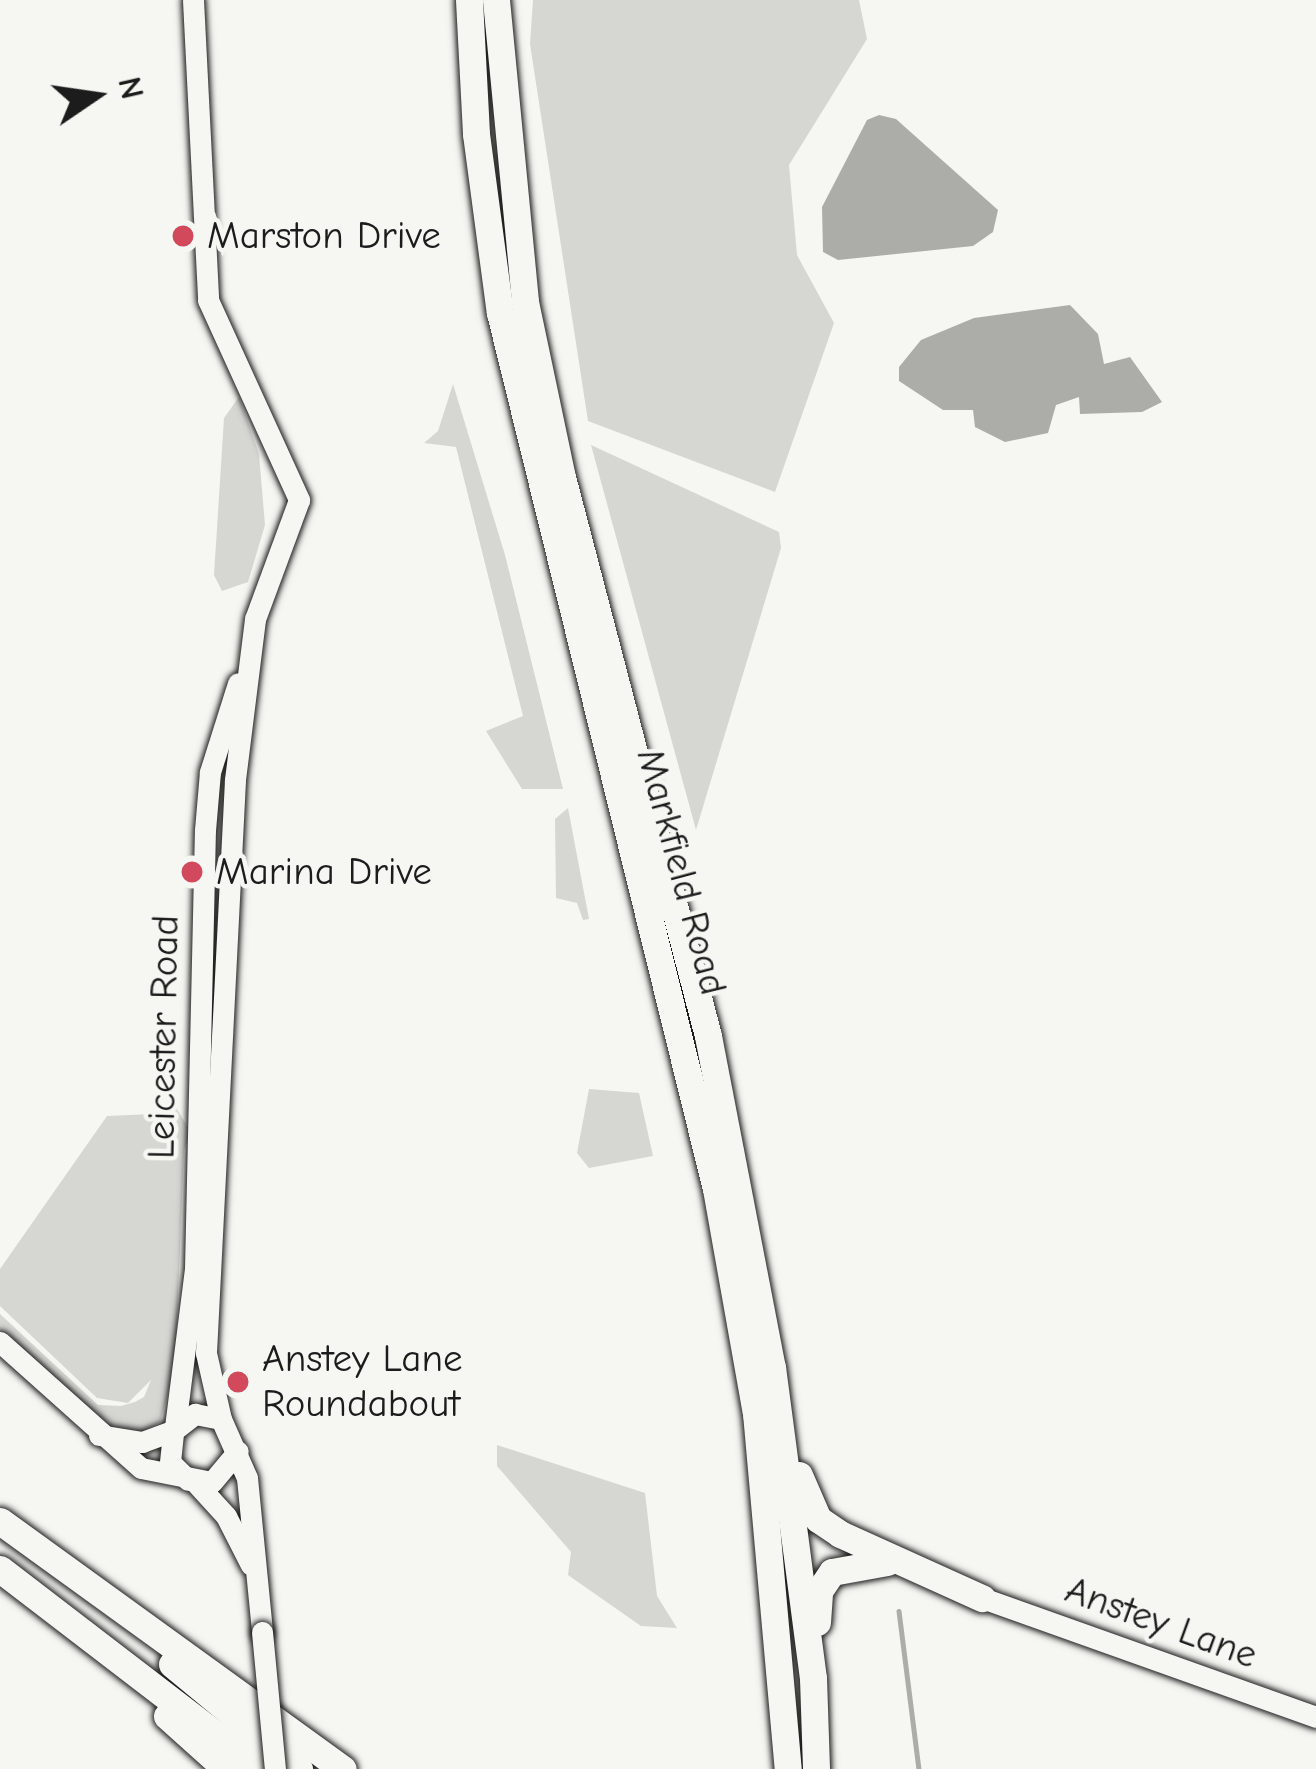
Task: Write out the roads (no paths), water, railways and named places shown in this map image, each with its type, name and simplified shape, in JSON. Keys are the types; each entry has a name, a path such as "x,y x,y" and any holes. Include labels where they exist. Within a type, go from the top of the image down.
{"highway":[{"name":"Markfield Road","path":"469,0 481,177 505,334 716,1189 756,1413 788,1769"},
{"name":"Markfield Road","path":"496,0 504,135 542,386 708,1036 777,1396 814,1687 816,1769"},
{"path":"777,1396 818,1519 891,1562 982,1598"},
{"path":"0,1521 343,1769"},
{"path":"0,1536 299,1769"},
{"path":"826,1769 814,1687 826,1578 844,1564 891,1562"},
{"path":"4,1572 226,1769"},
{"path":"4,1572 261,1769"}],"street":[{"name":"Leicester Road","path":"174,1429 195,1269 210,772 229,742 278,541 299,500 208,300 194,0"},
{"name":"Leicester Road","path":"221,1419 206,1353 236,780 229,742"},
{"path":"210,772 236,780"},
{"path":"0,1342 141,1468 191,1481 224,1476 238,1451"},
{"path":"99,1435 142,1442 195,1414 221,1419 238,1451 256,1526 256,1577 275,1769"},
{"path":"174,1429 170,1462 226,1516 256,1577"},
{"name":"Anstey Lane","path":"982,1598 1316,1717"}],"waterway":[{"path":"899,1611 919,1769"}],"place":[{"name":"Marston Drive","path":"183,236"},
{"name":"Marina Drive","path":"192,872"},
{"name":"Anstey Lane Roundabout","path":"238,1382"}]}
